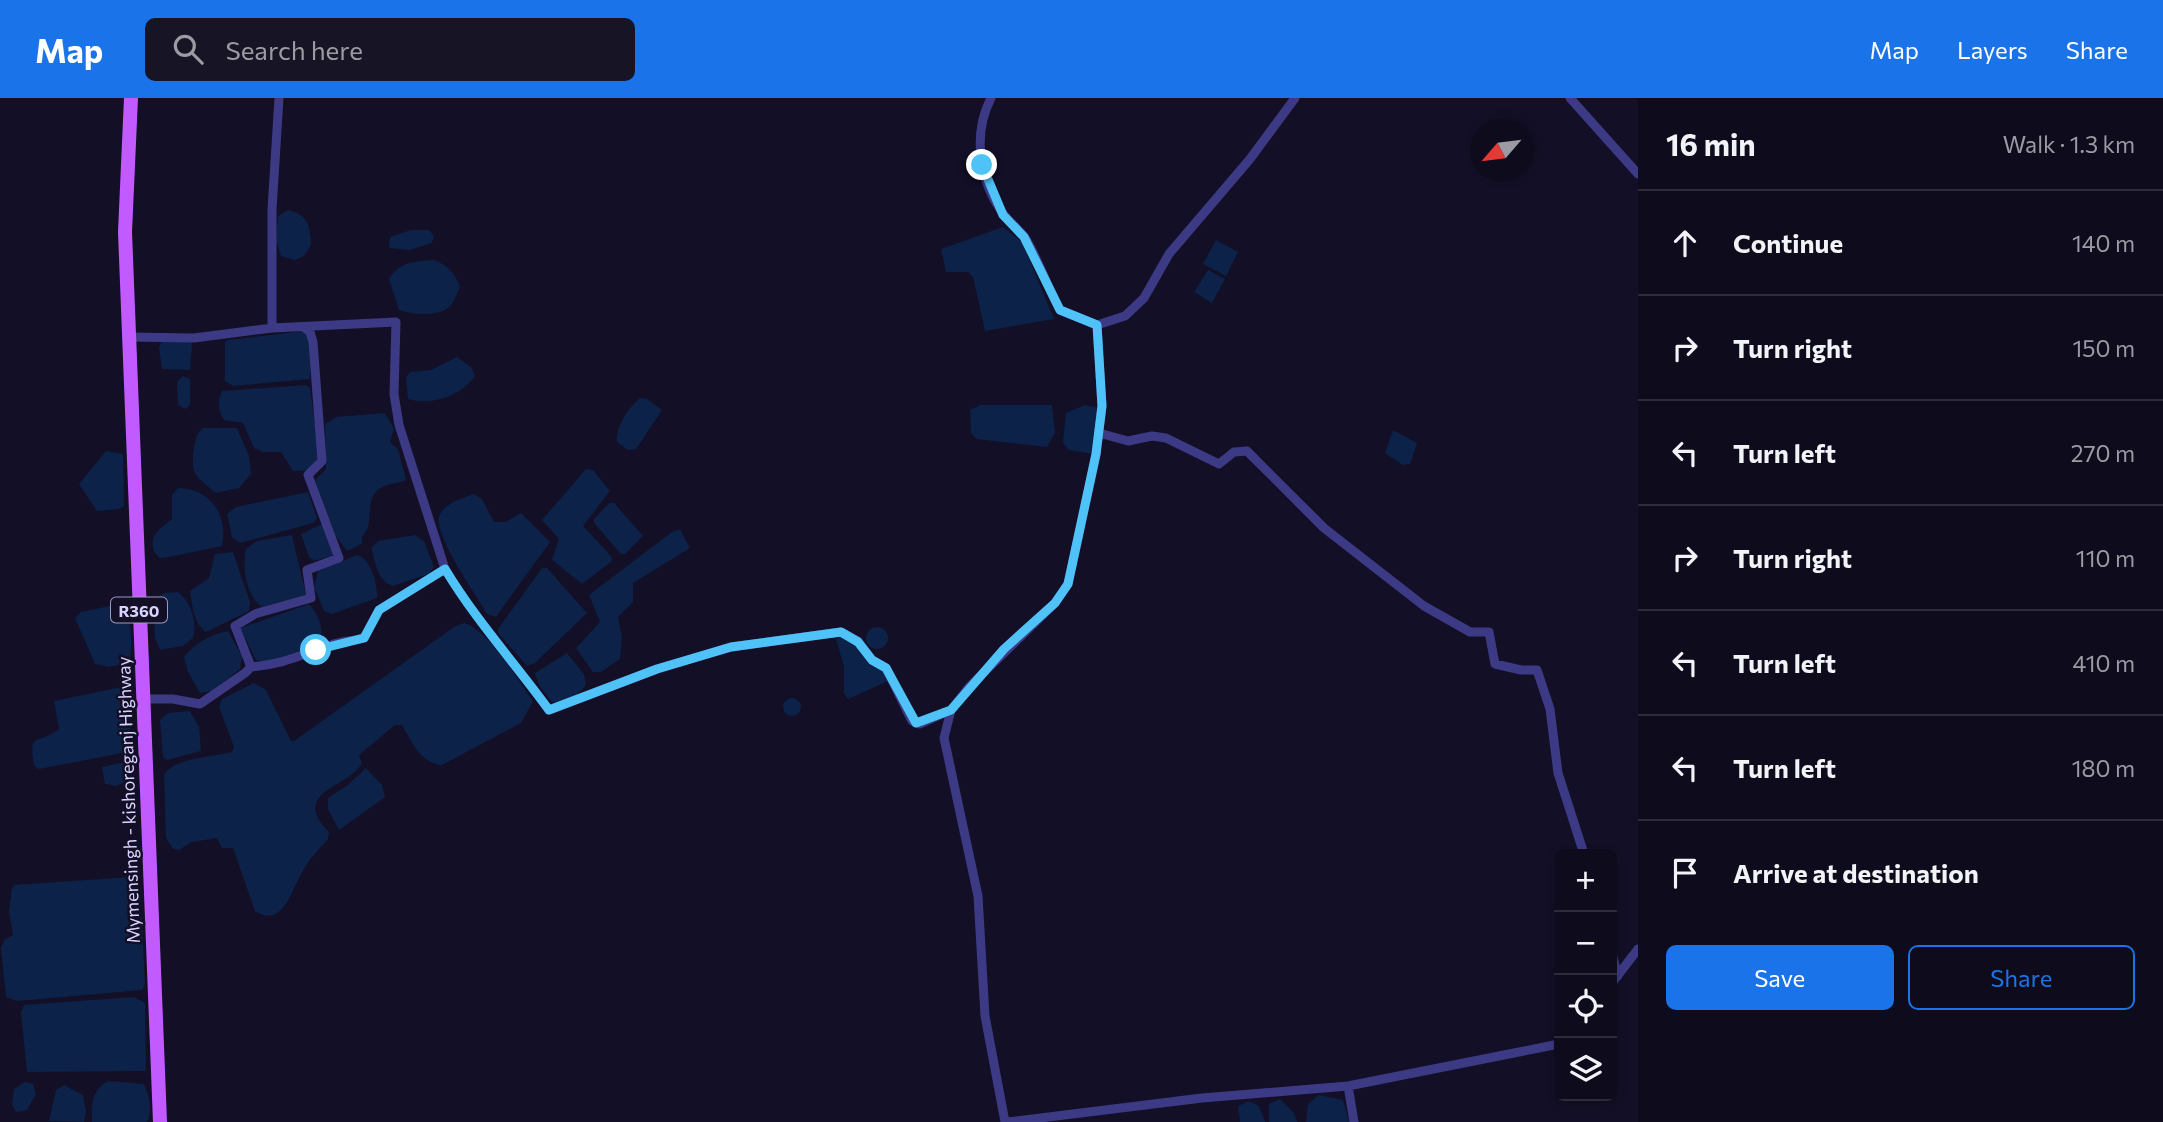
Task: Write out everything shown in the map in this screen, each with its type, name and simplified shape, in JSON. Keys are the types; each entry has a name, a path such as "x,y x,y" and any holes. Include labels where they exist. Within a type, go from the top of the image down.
{"main road":[{"name":"Mymensingh - kishoreganj Highway","path":"131,98 125,232 160,1122"}],"street":[{"path":"272,328 272,209 279,98"},
{"path":"991,98 981,118 978,137 982,165 1003,215 1024,237 1060,310 1097,325 1125,316 1144,298 1170,254 1250,159 1295,98"},
{"path":"1570,98 1638,174"},
{"path":"129,337 194,338 272,328 396,321 394,394 399,425 445,569 483,627 508,653 549,710 657,669 731,647 841,632 858,642 872,660 886,668 916,723 951,710"},
{"path":"1097,325 1102,406 1099,433 1068,584 1055,603 1004,649 951,710 944,738 978,896 985,1016 1007,1122 1202,1098 1348,1086 1554,1046"},
{"path":"251,667 235,626 255,614 312,598 307,570 338,558 339,554 308,475 322,461 313,342 310,332 305,328"},
{"path":"1099,433 1128,441 1152,436 1166,438 1219,464 1234,452 1247,451 1324,528 1424,606 1470,632 1489,632 1495,664 1521,670 1538,670 1550,709 1558,773 1582,849"},
{"path":"143,699 162,698 200,704 251,667 295,660 335,643 364,638 379,610 445,569"},
{"path":"1617,976 1638,949"},
{"path":"1348,1086 1354,1122"}],"water":[{"path":"288,210 304,218 310,232 311,245 304,256 295,260 281,256 276,240 278,216"},
{"path":"1003,227 1022,242 1054,319 985,331 973,277 968,272 946,272 941,249"},
{"path":"411,230 429,230 434,236 432,243 410,250 389,248 390,237"},
{"path":"1216,240 1238,252 1226,276 1203,264"},
{"path":"434,260 450,270 458,282 460,287 452,303 444,310 432,314 399,310 389,279 393,273 414,262"},
{"path":"1208,270 1225,279 1212,303 1194,292"},
{"path":"304,331 311,345 310,379 233,386 225,381 225,342 228,340"},
{"path":"163,338 190,341 190,370 162,369 159,348"},
{"path":"457,357 471,367 475,376 462,389 436,400 408,399 406,377 410,372 431,370"},
{"path":"183,376 190,379 190,405 185,409 178,405 177,382"},
{"path":"306,385 310,388 320,461 310,470 293,471 281,452 263,452 254,448 243,423 224,420 220,413 222,391"},
{"path":"640,398 647,399 662,410 636,449 628,450 617,442 618,430 627,412"},
{"path":"980,405 1052,405 1055,433 1047,447 977,439 971,433 970,410"},
{"path":"1085,405 1098,408 1093,454 1069,450 1063,443 1066,413"},
{"path":"385,413 394,429 390,442 398,449 406,480 382,487 374,494 362,544 347,551 335,535 316,483 316,479 326,469 325,424 336,417"},
{"path":"203,428 237,428 249,456 251,474 239,488 216,493 196,475 193,464 194,448"},
{"path":"1393,430 1417,443 1410,464 1403,465 1385,453"},
{"path":"106,451 123,454 124,506 97,511 79,484"},
{"path":"586,469 593,470 610,491 583,526 611,556 612,561 582,584 552,560 559,539 542,520"},
{"path":"178,488 199,493 215,506 223,524 222,546 160,558 155,553 154,537 159,529 172,519 172,495"},
{"path":"308,492 317,518 313,523 240,543 232,537 227,514 236,507"},
{"path":"474,494 482,499 494,522 506,522 521,513 550,542 496,617 487,614 449,551 439,526 439,517 444,508"},
{"path":"609,503 614,503 643,536 625,554 621,554 594,523 594,519"},
{"path":"322,524 334,555 314,561 309,557 301,534"},
{"path":"680,529 690,548 633,583 633,602 618,617 622,637 620,659 601,672 593,672 576,648 600,622 589,595 672,532"},
{"path":"292,535 306,595 262,607 249,589 245,564 246,549 257,541"},
{"path":"415,535 424,541 434,567 428,574 393,586 388,584 378,571 371,548 378,541"},
{"path":"233,552 250,602 249,611 206,632 196,619 190,591 209,578 215,554"},
{"path":"357,555 370,566 375,579 377,598 332,614 324,611 314,587 318,571"},
{"path":"542,568 547,568 587,613 535,663 527,666 498,633 498,629"},
{"path":"178,592 187,601 192,613 193,638 183,646 160,650 155,638 153,599 165,593"},
{"path":"119,604 124,608 129,621 130,658 127,663 109,667 95,664 75,618 81,612"},
{"path":"309,604 319,621 322,632 320,641 271,661 256,660 240,628"},
{"path":"464,623 493,645 533,701 521,723 442,765 422,756 402,725 395,725 359,755 362,763 356,771 319,798 315,807 318,818 329,832 328,839 307,865 279,912 264,915 255,911 233,848 222,848 217,838 192,842 179,850 173,849 166,838 164,774 170,768 186,761 232,752 234,747 219,707 222,699 254,683 266,690 291,741 294,741 454,627"},
{"path":"873,627 881,627 888,634 888,642 881,649 873,649 866,642 866,634"},
{"path":"228,631 242,656 240,669 212,691 200,693 188,672 184,657 204,640"},
{"path":"843,635 870,663 883,670 888,681 848,699 844,693 844,667 836,639"},
{"path":"567,653 584,674 586,684 572,697 552,702 539,685 535,673"},
{"path":"126,686 130,690 130,746 127,752 39,769 34,766 32,747 36,740 59,729 54,701"},
{"path":"788,698 796,698 801,707 799,714 788,716 783,711 783,703"},
{"path":"190,711 199,727 201,751 167,760 163,757 160,720 168,713"},
{"path":"125,762 128,764 130,780 116,786 105,784 102,767"},
{"path":"366,768 382,785 385,797 339,830 328,809 328,798 348,785"},
{"path":"130,877 140,882 145,984 142,990 17,1001 6,997 1,948 4,940 13,935 9,911 12,888 15,885"},
{"path":"134,997 145,1003 146,1071 27,1072 21,1012 24,1005"},
{"path":"109,1081 144,1084 150,1103 147,1122 92,1122 92,1103 96,1093"},
{"path":"25,1082 33,1084 36,1094 27,1110 16,1112 12,1105 14,1089"},
{"path":"64,1085 83,1095 86,1111 84,1122 49,1121 56,1090"},
{"path":"1319,1095 1343,1100 1349,1122 1306,1122 1308,1104"},
{"path":"1280,1099 1294,1113 1297,1122 1269,1122 1269,1104"},
{"path":"1249,1101 1259,1106 1265,1122 1240,1122 1238,1106"}],"route":[{"path":"316,650 335,643 364,638 379,610 445,569 483,627 508,653 549,710 657,669 731,647 753,646 836,632 847,634 858,642 875,663 886,668 916,723 920,724 951,710 1004,649 1055,603 1068,584 1096,454 1102,406 1097,325 1060,310 1044,283 1024,237 1003,215 982,165"}]}
